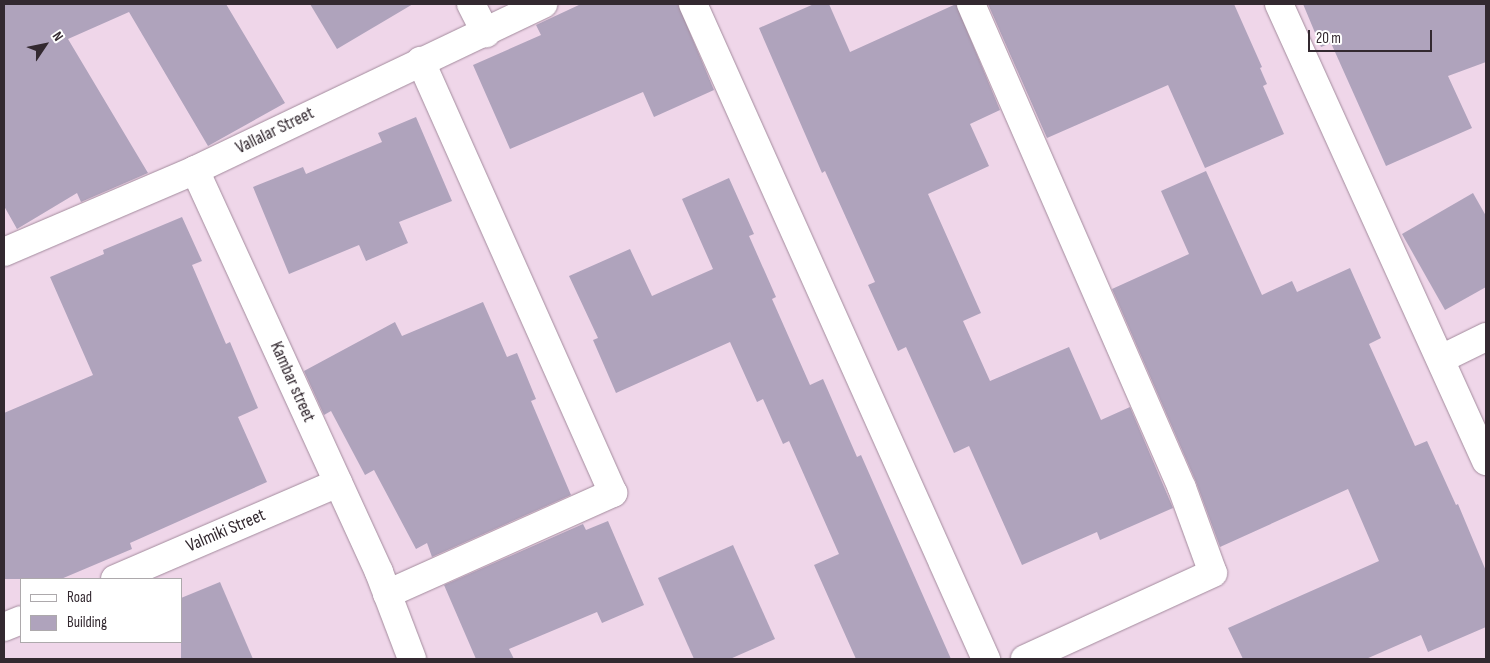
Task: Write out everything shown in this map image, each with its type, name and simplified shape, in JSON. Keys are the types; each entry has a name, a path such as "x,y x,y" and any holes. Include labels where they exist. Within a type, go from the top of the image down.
{"street":[{"path":"471,4 486,33"},
{"name":"Vallalar Street","path":"4,252 195,170 544,4"},
{"path":"693,4 986,659"},
{"path":"971,4 1182,488 1213,573 1025,659"},
{"path":"1279,4 1486,461"},
{"path":"387,594 613,493 421,61"},
{"name":"Kambar street","path":"195,170 338,483 387,594 412,659"},
{"path":"1441,360 1486,337"},
{"name":"Valmiki Street","path":"117,578 338,483"},
{"path":"4,627 20,620"}],"building":[{"path":"4,4 226,4 285,103 208,146 129,12 68,39 148,173 81,202 77,193 17,229 4,206"},
{"path":"310,4 413,4 337,49"},
{"path":"581,4 678,4 714,90 654,117 643,92 510,149 473,65 541,35 536,25"},
{"path":"814,4 829,4 850,52 956,4 1000,110 970,124 989,166 928,194 981,313 963,321 990,381 1069,347 1101,420 1130,407 1173,508 1100,540 1097,532 1022,565 969,446 954,453 906,347 898,351 868,285 875,282 825,171 822,173 759,28"},
{"path":"988,4 1234,4 1262,67 1260,68 1267,84 1263,86 1284,134 1205,168 1168,85 1047,138"},
{"path":"1303,4 1486,4 1486,62 1448,76 1472,128 1386,166 1331,43 1321,47"},
{"path":"416,117 452,201 399,222 408,243 366,261 359,245 289,274 253,187 303,167 306,174 382,142 378,133"},
{"path":"1206,171 1262,295 1292,281 1297,292 1350,268 1381,338 1369,344 1415,446 1427,441 1456,505 1458,504 1486,571 1486,627 1428,652 1421,635 1366,659 1243,659 1228,628 1379,561 1348,489 1220,547 1196,482 1112,289 1189,254 1161,191"},
{"path":"729,178 754,234 749,236 776,297 772,299 810,385 823,379 857,457 861,455 951,659 856,659 814,565 839,554 789,441 783,444 763,399 757,402 730,342 616,393 593,340 598,338 569,276 630,249 652,296 713,269 682,199"},
{"path":"1473,193 1486,216 1486,287 1445,310 1402,234"},
{"path":"182,217 202,261 192,265 226,344 230,342 258,408 238,417 267,482 130,543 132,549 63,578 4,579 4,413 93,375 50,277 104,254 103,250"},
{"path":"483,302 507,357 517,353 536,399 531,401 571,495 432,557 427,543 416,549 374,470 365,475 331,411 324,415 304,371 395,322 402,336"},
{"path":"608,521 644,605 602,623 597,612 509,649 514,659 476,659 444,585 583,524 586,530"},
{"path":"733,545 775,639 730,659 694,659 658,578"},
{"path":"220,582 253,659 181,659 182,598"}]}
